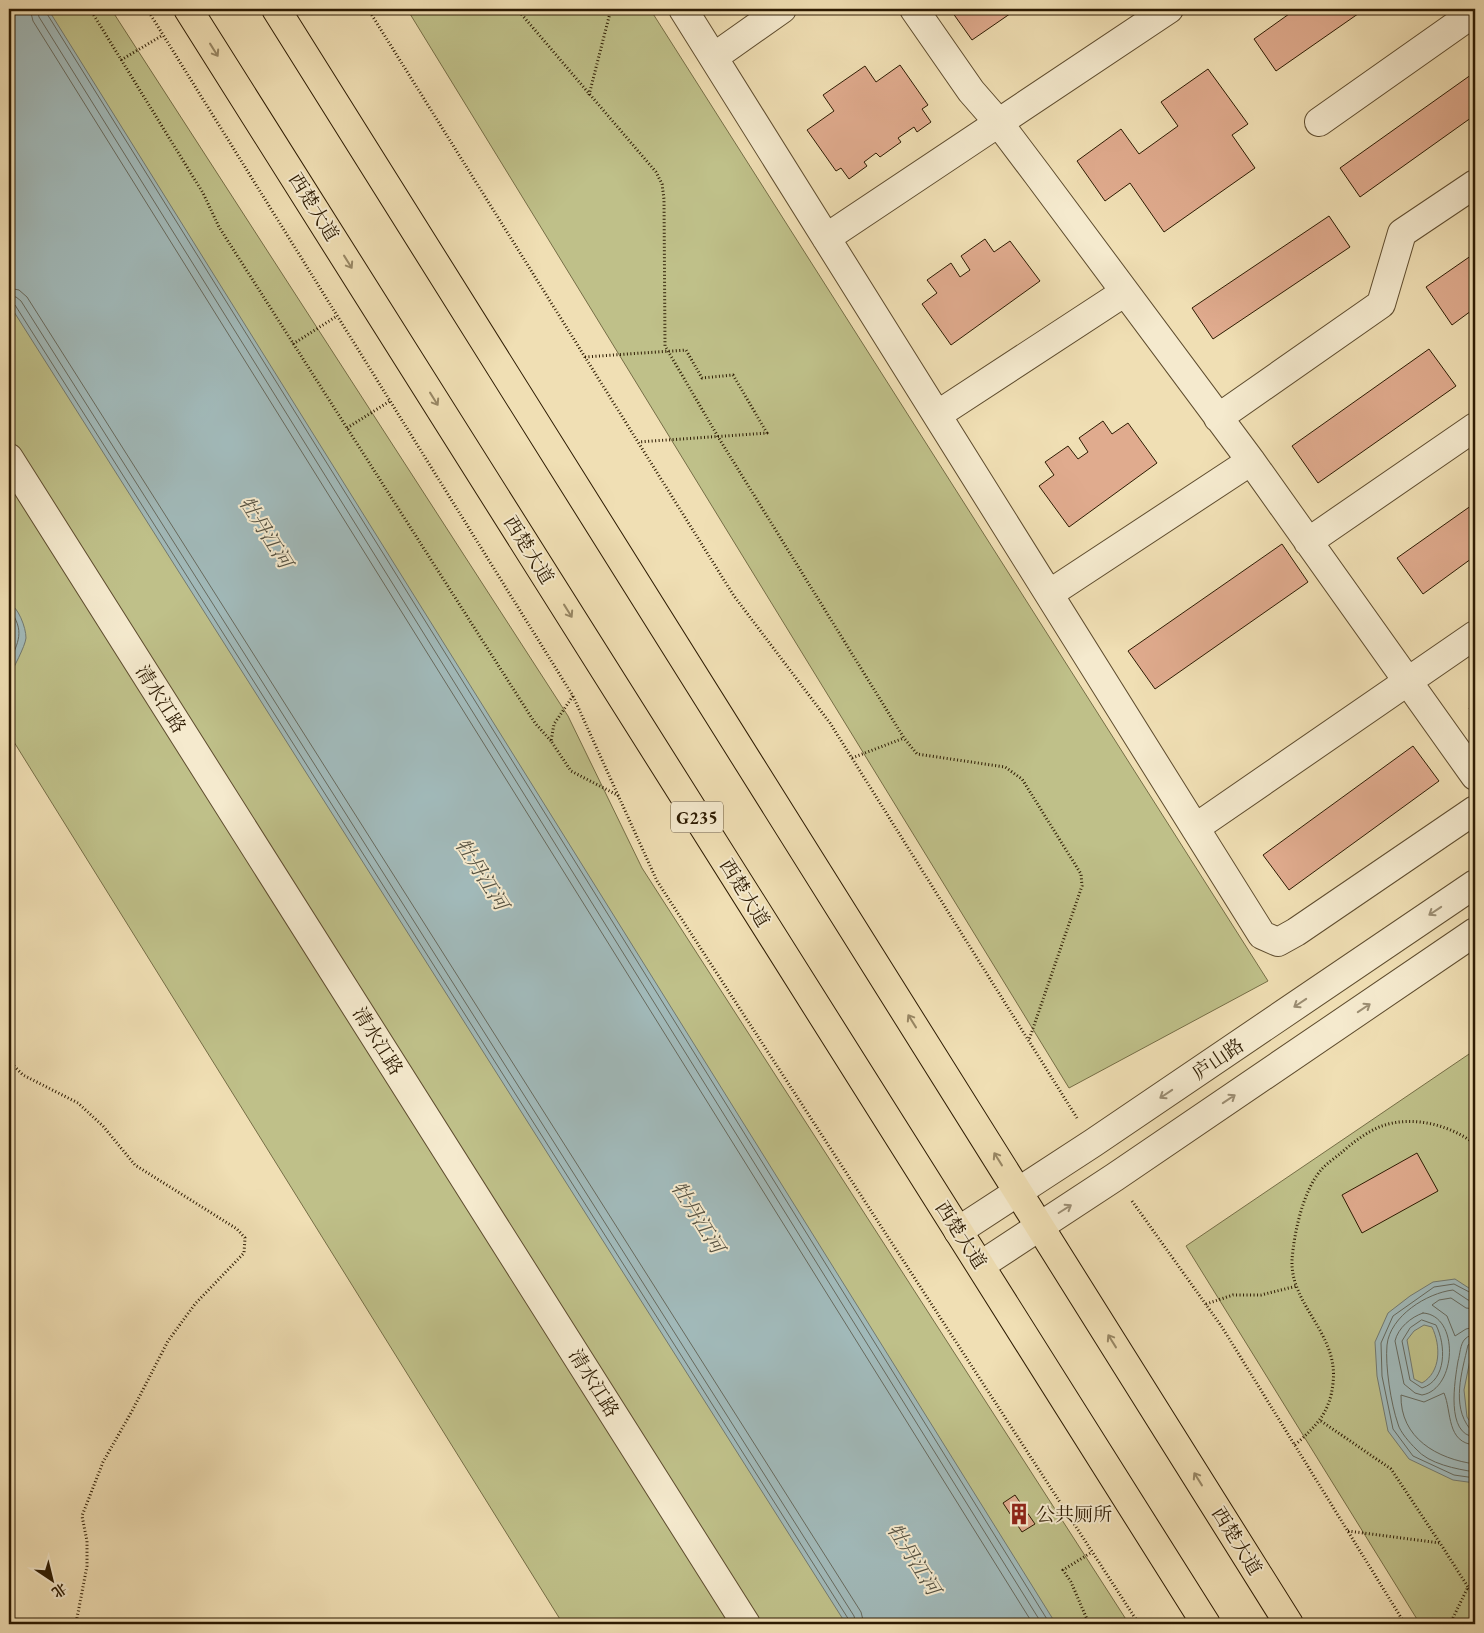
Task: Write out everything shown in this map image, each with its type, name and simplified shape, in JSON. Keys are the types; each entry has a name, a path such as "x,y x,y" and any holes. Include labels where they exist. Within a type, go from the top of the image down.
{"highway":[{"name":"西楚大道","path":"188,9 1206,1624"},
{"name":"西楚大道","path":"276,9 1289,1624"}],"street":[{"path":"683,9 1262,935 1278,942 1475,810"},
{"path":"714,57 782,9"},
{"path":"914,9 971,91 998,122 1251,461 1475,776"},
{"path":"826,238 1170,9"},
{"path":"1319,122 1475,12"},
{"path":"1218,418 1381,304 1402,232 1475,184"},
{"path":"937,415 1125,292"},
{"path":"1308,542 1475,427"},
{"name":"清水江路","path":"9,458 746,1624"},
{"path":"1049,594 1251,461"},
{"path":"1196,828 1475,635"},
{"name":"庐山路","path":"958,1231 1093,1143 1475,884"},
{"path":"981,1265 1115,1177 1475,932"}],"path":[{"path":"90,9 203,193 219,227 535,723 551,741 570,771 620,797"},
{"path":"147,9 573,696 657,881 1139,1624"},
{"path":"368,9 734,596 830,723 1093,1143"},
{"path":"517,9 656,172 662,184 664,199 665,346 718,437 904,738 917,754 1005,767 1014,772 1022,779 1081,874 1082,886 1028,1041"},
{"path":"589,94 611,9"},
{"path":"121,60 163,35"},
{"path":"293,344 337,316"},
{"path":"585,357 686,350 702,378 733,375 767,433 639,442"},
{"path":"347,428 390,401"},
{"path":"551,741 554,724 573,696"},
{"path":"852,758 904,738"},
{"path":"9,1062 23,1074 78,1103 103,1126 135,1165 237,1229 245,1238 244,1253 195,1304 168,1341 103,1462 82,1516 87,1541 87,1566 78,1618 79,1624"},
{"path":"1295,1445 1320,1421 1330,1397 1334,1362 1326,1340 1297,1286 1292,1262 1296,1232 1304,1202 1321,1170 1348,1147 1380,1126 1416,1122 1446,1127 1461,1133 1475,1144"},
{"path":"1115,1177 1222,1327 1405,1624"},
{"path":"1206,1304 1232,1295 1261,1295 1297,1286"},
{"path":"1320,1421 1391,1469 1475,1599"},
{"path":"1348,1531 1440,1543"},
{"path":"1089,1624 1071,1582 1063,1570 1092,1552"},
{"path":"1450,1624 1468,1587"}],"green space":[{"path":"9,9 111,9 568,716 642,868 1129,1624 563,1624 9,734"},
{"path":"407,9 650,9 1268,981 1069,1088"},
{"path":"1475,1050 1475,1624 1420,1624 1186,1246"}],"water":[{"name":"牡丹江河","path":"9,9 48,9 1056,1624 846,1624 9,304"},
{"path":"9,603 21,618 26,638 9,678"},
{"path":"1455,1279 1475,1292 1475,1335 1464,1390 1467,1417 1475,1429 1475,1483 1453,1480 1409,1459 1388,1431 1377,1376 1375,1342 1388,1313 1410,1296 1433,1282","holes":["1424,1325 1432,1327 1437,1342 1438,1358 1433,1372 1422,1383 1414,1379 1407,1340 1414,1331"]}],"building":[{"path":"950,9 1017,9 972,40"},
{"path":"1296,9 1365,9 1276,71 1254,39"},
{"path":"900,65 928,105 922,109 931,122 917,132 914,127 898,138 901,142 880,157 876,153 864,162 867,166 849,179 841,168 836,171 807,130 834,111 823,95 865,66 876,82"},
{"path":"1208,69 1248,124 1232,135 1255,168 1164,232 1130,183 1105,201 1077,161 1121,129 1139,154 1178,126 1161,102"},
{"path":"1475,72 1475,115 1360,197 1340,168"},
{"path":"1329,216 1350,247 1213,339 1192,308"},
{"path":"985,239 994,252 1010,241 1040,281 951,345 922,304 937,293 927,280 951,263 960,277 970,270 961,256"},
{"path":"1475,253 1475,308 1452,325 1426,287"},
{"path":"1429,349 1456,386 1318,483 1292,446"},
{"path":"1103,421 1112,434 1128,423 1157,463 1069,527 1039,486 1054,475 1045,462 1068,446 1078,459 1088,452 1079,438"},
{"path":"1475,503 1475,556 1423,594 1397,558"},
{"path":"1282,544 1308,582 1155,689 1128,651"},
{"path":"1475,703 1475,717 1469,708"},
{"path":"1413,746 1439,781 1289,890 1263,855"},
{"path":"1417,1153 1438,1191 1362,1233 1342,1195"},
{"name":"公共厕所","path":"1015,1495 1035,1524 1022,1532 1003,1503"}],"place":[{"name":"公共厕所","path":"1019,1514"}]}
